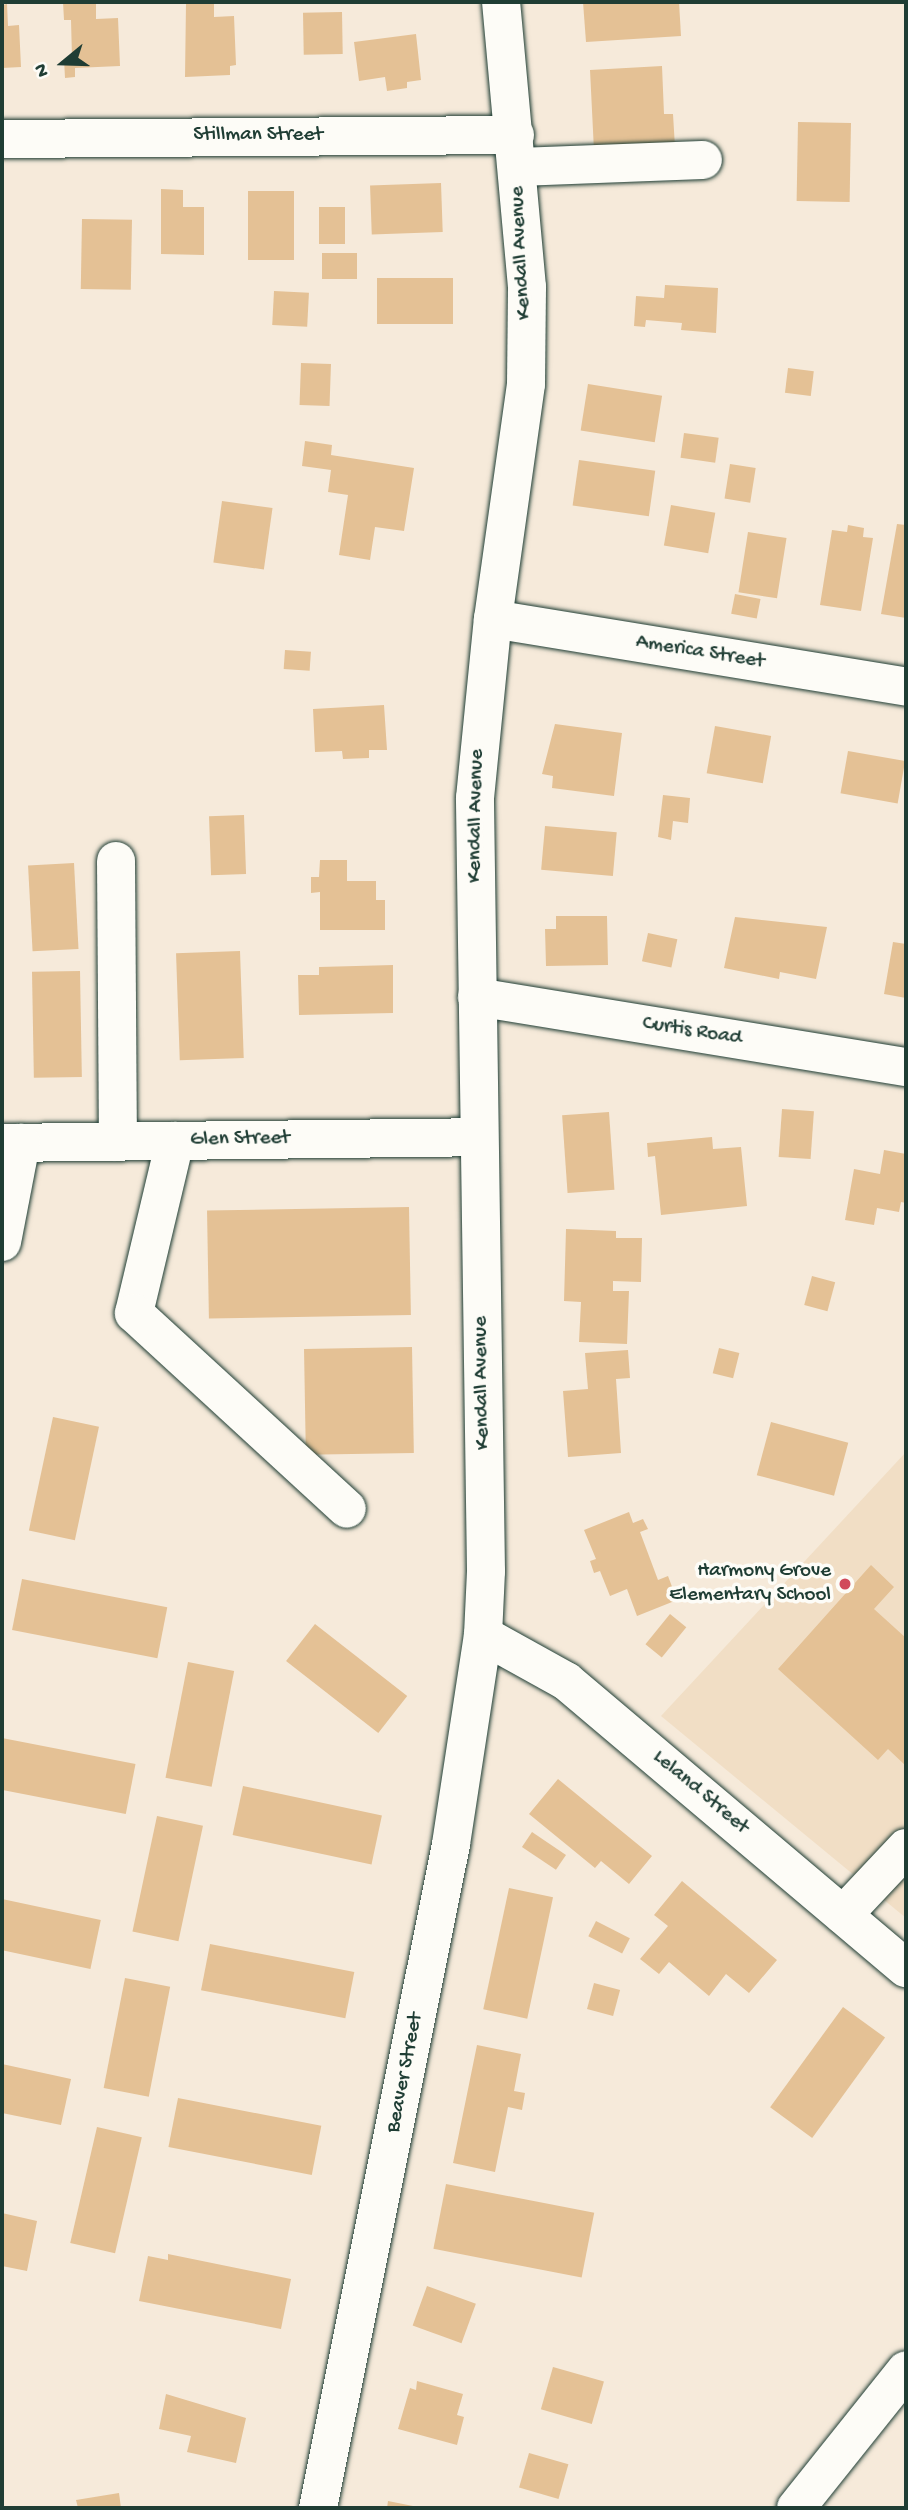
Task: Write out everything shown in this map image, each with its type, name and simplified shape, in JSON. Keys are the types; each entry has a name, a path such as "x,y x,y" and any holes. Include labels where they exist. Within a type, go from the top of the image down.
{"main road":[{"name":"Kendall Avenue","path":"483,1635 486,1549 475,798 493,619 526,384 527,287 501,2"},
{"name":"Stillman Street","path":"2,139 516,151 703,160"},
{"name":"America Street","path":"493,619 906,687"},
{"path":"116,861 118,1142"},
{"name":"Curtis Road","path":"477,997 906,1067"},
{"name":"Glen Street","path":"12,1143 479,1137"},
{"path":"175,1141 134,1313 347,1509"},
{"path":"2,1242 12,1143"},
{"name":"Leland Street","path":"483,1635 566,1681 906,1968"},
{"name":"Beaver Street","path":"318,2508 451,1844 483,1635"},
{"path":"843,1915 906,1848"},
{"path":"796,2508 906,2370"}],"shaded area":[{"name":"Harmony Grove Elementary School","path":"906,1452 906,1918 661,1716"}],"building":[{"path":"63,2 96,2 96,19 118,18 120,66 75,68 75,77 65,78 64,59 72,58 71,20 64,20"},
{"path":"583,2 679,2 681,36 586,42"},
{"path":"186,3 214,3 214,17 234,16 236,65 230,66 230,75 185,77"},
{"path":"7,4 8,26 19,25 21,67 2,68 2,5"},
{"path":"342,12 343,54 304,55 303,13"},
{"path":"416,34 421,80 407,82 407,88 387,91 385,77 359,81 354,42"},
{"path":"662,66 664,114 673,114 675,147 594,151 590,70"},
{"path":"798,122 851,123 850,202 797,201"},
{"path":"441,183 443,232 372,234 370,185"},
{"path":"161,189 183,190 183,207 204,207 204,255 161,254"},
{"path":"248,191 294,191 294,260 248,260"},
{"path":"319,207 345,207 345,244 319,244"},
{"path":"82,219 132,220 131,290 81,289"},
{"path":"322,253 357,253 357,279 322,279"},
{"path":"377,278 453,278 453,324 377,324"},
{"path":"665,285 718,288 716,333 681,330 682,323 646,320 645,327 634,326 636,296 664,298"},
{"path":"274,291 309,293 307,327 272,325"},
{"path":"301,363 331,364 330,406 300,405"},
{"path":"788,368 814,371 811,396 785,393"},
{"path":"588,384 662,396 655,442 581,430"},
{"path":"684,433 719,438 715,463 681,458"},
{"path":"305,441 332,445 331,455 414,468 404,531 375,527 370,560 339,555 348,495 328,492 331,470 302,466"},
{"path":"579,460 655,471 649,516 573,506"},
{"path":"730,464 756,468 750,503 725,499"},
{"path":"222,501 273,508 264,569 213,562"},
{"path":"671,505 715,513 708,553 664,545"},
{"path":"897,524 906,525 906,618 881,614"},
{"path":"848,525 864,528 863,537 873,538 861,611 820,605 832,530 847,532"},
{"path":"748,532 787,538 777,598 738,592"},
{"path":"735,594 761,599 757,619 731,614"},
{"path":"285,650 311,652 310,671 284,669"},
{"path":"384,705 387,750 369,750 369,758 343,759 342,751 315,752 313,709"},
{"path":"555,724 622,733 614,796 552,788 553,776 542,774"},
{"path":"715,726 771,736 763,783 707,773"},
{"path":"848,751 905,761 898,803 841,793"},
{"path":"663,795 690,798 688,823 673,821 671,840 658,837"},
{"path":"244,815 246,874 211,875 209,816"},
{"path":"545,826 617,832 613,876 541,870"},
{"path":"320,860 347,860 347,881 376,881 376,900 385,900 385,930 320,930 320,892 311,893 311,877 319,877"},
{"path":"74,863 79,949 33,951 28,865"},
{"path":"556,916 607,916 608,965 546,966 545,929 556,929"},
{"path":"735,917 827,927 816,979 780,972 779,979 724,968"},
{"path":"648,933 677,939 671,968 642,961"},
{"path":"893,942 906,944 906,998 884,994"},
{"path":"240,951 244,1058 180,1060 176,953"},
{"path":"393,965 393,1013 299,1015 298,975 319,975 319,967"},
{"path":"80,971 82,1077 34,1078 32,972"},
{"path":"782,1109 814,1111 811,1159 779,1157"},
{"path":"609,1112 614,1190 568,1193 562,1115"},
{"path":"712,1137 713,1149 741,1147 747,1206 661,1215 655,1156 648,1157 647,1143"},
{"path":"884,1150 906,1154 906,1203 901,1202 899,1212 877,1208 874,1225 845,1220 854,1169 880,1174"},
{"path":"409,1207 411,1315 209,1319 207,1211"},
{"path":"566,1229 616,1231 616,1238 642,1238 641,1282 613,1281 613,1291 629,1291 627,1344 579,1342 581,1302 564,1301"},
{"path":"812,1276 835,1282 827,1311 804,1305"},
{"path":"412,1347 414,1453 306,1455 304,1349"},
{"path":"719,1348 739,1353 733,1378 713,1373"},
{"path":"628,1350 630,1378 616,1379 621,1453 568,1457 563,1391 588,1389 585,1353"},
{"path":"53,1417 99,1427 75,1540 29,1530"},
{"path":"771,1422 848,1443 834,1496 757,1475"},
{"path":"629,1512 633,1523 643,1519 648,1529 640,1532 658,1580 668,1576 677,1600 637,1616 627,1589 610,1596 600,1571 594,1573 590,1561 596,1559 584,1530"},
{"path":"871,1565 894,1587 874,1609 906,1638 906,1766 888,1749 878,1760 778,1669"},
{"path":"22,1579 167,1607 157,1658 12,1630"},
{"path":"670,1614 686,1627 662,1658 645,1644"},
{"path":"315,1624 407,1696 378,1733 286,1661"},
{"path":"188,1662 234,1671 212,1787 165,1778"},
{"path":"2,1738 136,1764 126,1814 2,1790"},
{"path":"558,1779 652,1856 629,1884 601,1861 595,1868 529,1814"},
{"path":"243,1786 382,1816 372,1864 233,1835"},
{"path":"157,1816 203,1826 178,1941 132,1931"},
{"path":"532,1832 566,1855 556,1870 522,1847"},
{"path":"682,1881 777,1960 749,1993 726,1974 709,1996 669,1962 659,1974 640,1959 668,1926 654,1915"},
{"path":"509,1888 553,1897 527,2019 483,2009"},
{"path":"2,1899 101,1920 90,1969 2,1950"},
{"path":"596,1921 630,1938 622,1953 588,1936"},
{"path":"210,1944 354,1972 345,2018 201,1990"},
{"path":"125,1978 170,1987 149,2097 104,2088"},
{"path":"594,1983 620,1990 613,2016 587,2009"},
{"path":"843,2007 885,2038 812,2138 770,2107"},
{"path":"477,2045 521,2054 514,2091 525,2093 522,2110 508,2107 495,2172 453,2163"},
{"path":"2,2064 71,2079 61,2125 2,2113"},
{"path":"178,2098 321,2126 312,2175 168,2147"},
{"path":"97,2127 142,2137 115,2253 70,2243"},
{"path":"446,2184 594,2213 582,2278 433,2249"},
{"path":"2,2213 37,2221 27,2271 2,2266"},
{"path":"168,2254 291,2279 281,2329 139,2301 148,2256 168,2260"},
{"path":"427,2286 476,2304 461,2343 413,2325"},
{"path":"553,2367 604,2382 592,2424 541,2409"},
{"path":"417,2381 463,2394 457,2415 464,2417 457,2445 398,2429 410,2388 416,2390"},
{"path":"166,2394 246,2418 236,2463 187,2452 191,2436 159,2429"},
{"path":"529,2453 568,2464 558,2499 519,2488"},
{"path":"119,2493 121,2508 78,2508 76,2500"},
{"path":"388,2501 418,2507 418,2508 387,2508"}],"place":[{"name":"Harmony Grove Elementary School","path":"845,1584"}]}
